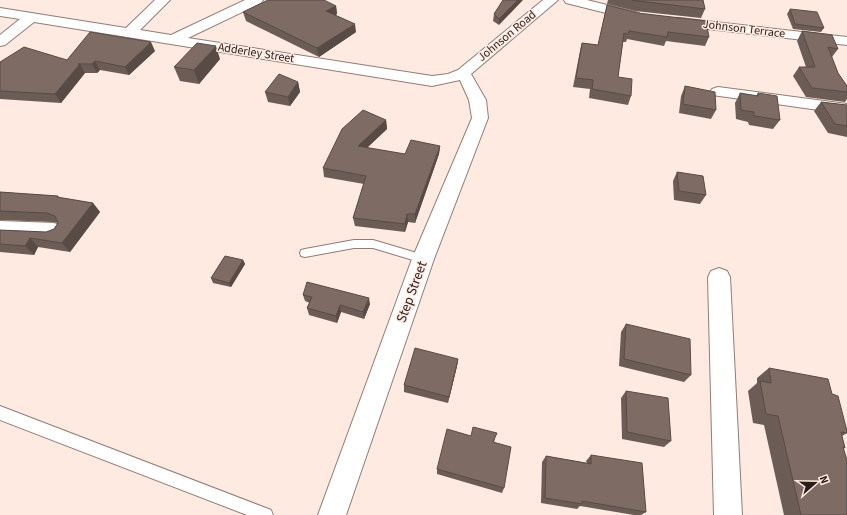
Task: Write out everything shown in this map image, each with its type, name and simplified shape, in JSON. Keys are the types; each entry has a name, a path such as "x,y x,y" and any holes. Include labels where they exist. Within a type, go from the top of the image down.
{"street":[{"path":"129,33 163,0"},
{"path":"172,40 256,0"},
{"name":"Johnson Road","path":"463,73 551,0"},
{"path":"571,0 636,16 651,18"},
{"name":"Adderley Street","path":"0,12 432,81 452,78 463,73"},
{"path":"0,42 31,17"},
{"name":"Johnson Terrace","path":"667,20 847,41"},
{"name":"Step Street","path":"332,515 423,259 480,118 478,99 463,73"},
{"path":"718,92 847,109"},
{"path":"0,229 54,231"},
{"path":"719,277 728,515"}],"lane":[{"path":"305,253 354,244 373,244 423,259"},
{"path":"0,412 266,515"}],"building":[{"path":"268,0 324,0 336,6 326,11 355,24 317,48 243,12"},
{"path":"503,0 518,0 499,19 494,14"},
{"path":"632,0 703,0 705,9 638,1"},
{"path":"607,5 638,13 706,21 709,37 668,32 667,37 629,31 628,34 624,33 618,77 632,79 631,96 592,89 593,80 576,78 582,43 598,45"},
{"path":"790,9 817,12 824,28 795,24"},
{"path":"802,31 832,35 838,49 828,47 838,73 847,86 847,92 812,88 799,67 815,67"},
{"path":"90,32 151,42 125,67 95,61 92,64 80,64 55,94 0,91 0,62 24,47 67,60"},
{"path":"197,43 216,46 194,70 174,67"},
{"path":"279,74 298,82 288,97 265,92"},
{"path":"685,86 715,92 716,110 683,104"},
{"path":"740,93 758,96 758,93 777,96 780,120 754,116 754,112 741,110"},
{"path":"821,102 847,105 847,126 835,124"},
{"path":"363,110 386,120 358,146 405,154 411,140 440,146 415,214 407,214 405,224 353,218 366,176 323,168 342,129"},
{"path":"677,172 703,176 706,195 679,191"},
{"path":"0,192 58,196 57,197 93,203 62,243 30,238 25,246 0,244 0,230 46,232 54,229 58,223 55,216 47,213 0,211"},
{"path":"225,256 243,260 229,283 211,278"},
{"path":"307,282 369,298 363,312 340,305 336,316 307,308 312,297 303,295"},
{"path":"626,324 690,339 691,375 624,359"},
{"path":"415,348 458,359 449,397 404,385"},
{"path":"769,368 828,379 832,394 838,396 847,431 847,433 841,432 847,460 847,515 801,515 778,416 766,414 760,381 771,383"},
{"path":"626,391 668,398 671,441 627,432"},
{"path":"473,427 497,433 493,442 511,447 504,488 437,469 447,429 471,436"},
{"path":"591,455 642,463 646,512 582,501 582,504 545,498 546,456 591,464"}]}
